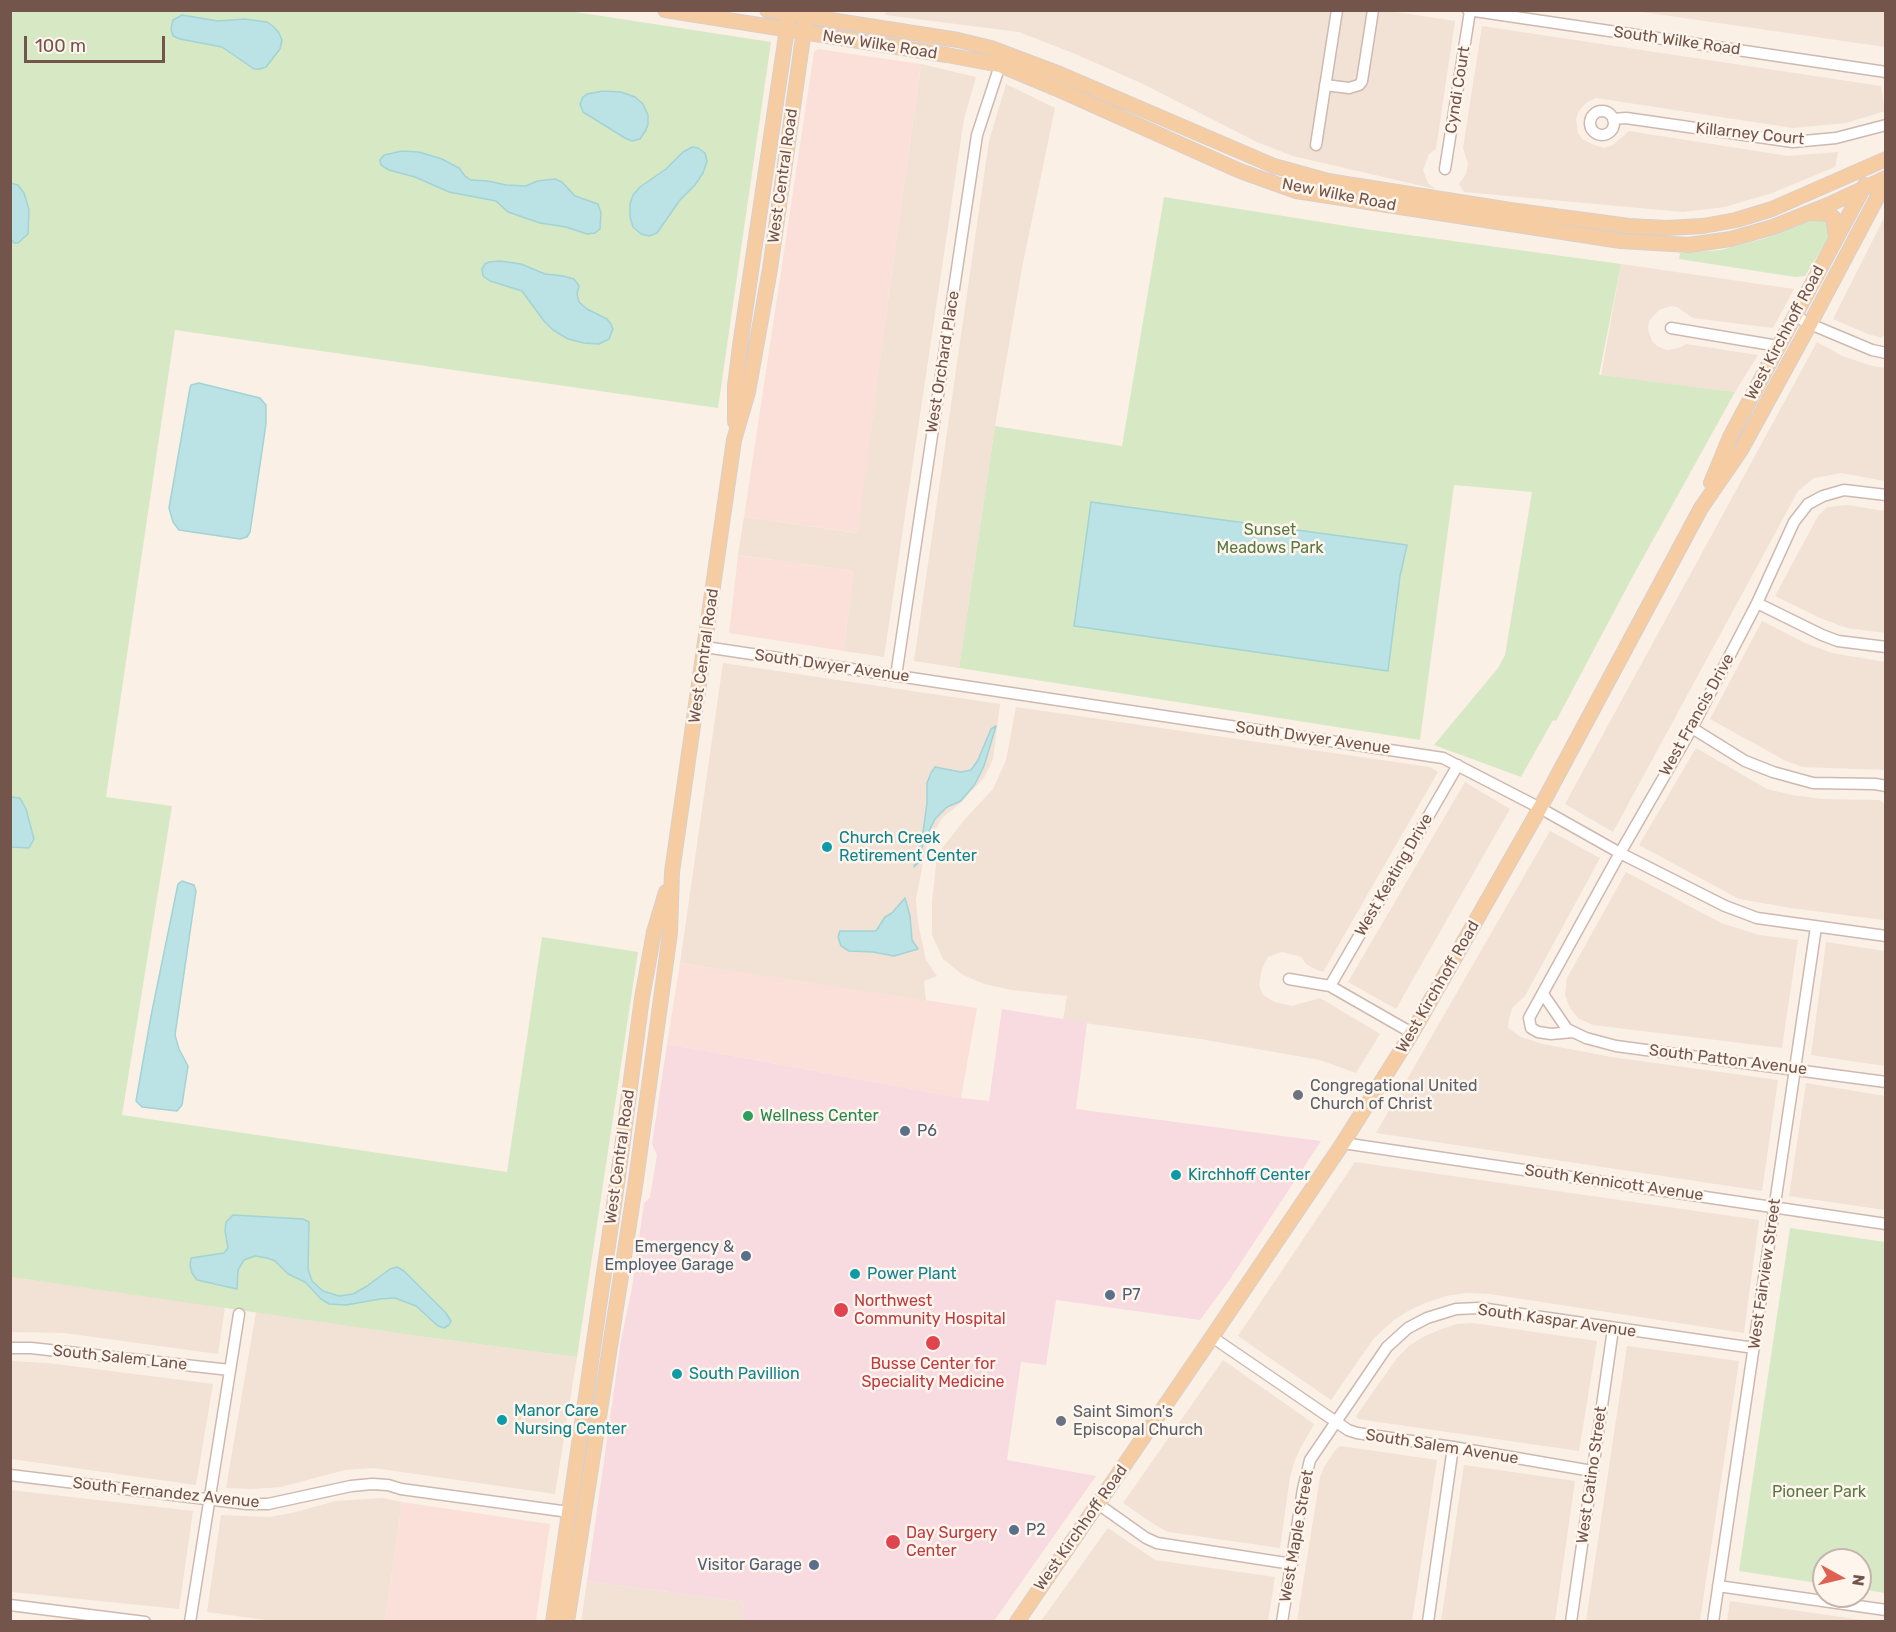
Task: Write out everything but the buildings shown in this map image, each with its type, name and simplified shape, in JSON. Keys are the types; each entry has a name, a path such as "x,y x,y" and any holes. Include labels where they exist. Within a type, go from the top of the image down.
{"main road":[{"name":"New Wilke Road","path":"665,10 947,55 1002,59 1069,77 1236,151 1296,173 1389,192 1629,226 1666,228 1703,226 1736,220 1772,209 1881,161"},
{"name":"New Wilke Road","path":"766,10 806,13 958,40 1002,59 1055,88 1240,171 1296,191 1336,198 1621,241 1689,245 1731,239 1773,227 1864,187 1886,180"},
{"name":"West Central Road","path":"567,1622 640,1152 670,933 672,872 734,440 736,376 789,12"},
{"name":"West Central Road","path":"734,440 748,392 770,269 806,13"},
{"name":"West Kirchhoff Road","path":"1017,1622 1343,1143 1412,1033 1540,808 1701,508 1730,437 1836,237 1881,161"},
{"name":"West Kirchhoff Road","path":"1701,508 1741,450 1886,180"},
{"path":"1809,213 1828,214 1833,217 1836,237"},
{"name":"West Central Road","path":"553,1622 642,998 654,932 672,872"}],"street":[{"path":"1316,145 1337,10"},
{"path":"1325,85 1349,88 1359,85 1362,81 1373,10"},
{"name":"South Wilke Road","path":"1469,11 1886,72"},
{"name":"Cyndi Court","path":"1445,169 1469,11"},
{"name":"West Orchard Place","path":"896,676 977,135 1002,59"},
{"name":"Killarney Court","path":"1613,119 1626,118 1793,142 1836,138 1886,125"},
{"path":"1795,316 1872,350 1886,353"},
{"path":"1671,328 1778,346"},
{"name":"West Francis Drive","path":"1543,994 1692,728 1757,603 1794,522 1808,504 1822,496 1844,490 1886,495"},
{"path":"1757,603 1838,641 1886,647"},
{"name":"South Dwyer Avenue","path":"705,647 1443,758 1540,808 1620,853 1725,906 1757,918 1886,936"},
{"path":"1692,728 1745,761 1773,772 1813,783 1875,783 1886,786"},
{"name":"West Keating Drive","path":"1330,986 1458,765"},
{"name":"West Fairview Street","path":"1713,1622 1816,927"},
{"path":"1289,979 1330,986 1412,1033"},
{"name":"South Patton Avenue","path":"1573,1032 1551,1034 1538,1032 1531,1028 1529,1018 1543,994 1567,1029 1586,1038 1616,1046 1886,1082"},
{"name":"South Kennicott Avenue","path":"1343,1143 1886,1224"},
{"name":"South Kaspar Avenue","path":"1336,1421 1387,1347 1408,1328 1427,1318 1456,1309 1480,1308 1754,1348"},
{"path":"190,1622 238,1314"},
{"name":"West Catino Street","path":"1570,1622 1613,1329"},
{"name":"South Salem Avenue","path":"1212,1337 1348,1430 1592,1471"},
{"name":"South Salem Lane","path":"10,1348 31,1348 230,1370"},
{"name":"West Maple Street","path":"1282,1622 1307,1469 1310,1460 1336,1421"},
{"path":"1428,1622 1453,1447"},
{"name":"South Fernandez Avenue","path":"10,1475 247,1504 268,1504 335,1488 372,1484 392,1485 401,1489 569,1512"},
{"path":"1098,1503 1146,1538 1157,1543 1292,1564"},
{"path":"1718,1586 1886,1610"},
{"path":"10,1605 145,1622"}],"shaded area":[{"path":"886,10 1383,10 1455,21 1436,149 1429,154 1423,170 1428,183 1435,189 1293,156 1257,142 1141,83 1019,32 885,15"},
{"path":"1635,11 1885,11 1885,47"},
{"path":"1482,26 1881,86 1885,111 1846,123 1793,128 1596,98 1587,102 1579,111 1576,119 1578,133 1582,139 1604,148 1613,145 1629,131 1788,156 1838,152 1835,167 1772,193 1725,207 1683,212 1464,192 1459,184 1466,174 1468,164 1463,148"},
{"path":"818,49 921,64 858,533 744,517 814,52"},
{"path":"921,64 976,77 964,119 884,657 844,651 853,571 738,555 744,517 857,533"},
{"path":"1006,84 1055,108 1022,268 995,426 959,668 914,661 989,141"},
{"path":"1885,216 1886,331 1882,338 1833,319"},
{"path":"1621,264 1794,289 1773,328 1693,318 1677,307 1671,306 1659,310 1649,321 1648,330 1652,341 1667,350 1686,344 1758,355 1735,392 1601,376"},
{"path":"1817,342 1842,356 1885,368 1885,481 1841,473 1814,478 1798,491 1613,832 1565,804"},
{"path":"1847,505 1885,511 1885,633 1847,628 1820,618 1775,596 1818,516 1827,507"},
{"path":"738,555 853,571 844,651 729,633"},
{"path":"1762,621 1805,643 1832,653 1885,662 1885,770 1802,767 1784,760 1710,719"},
{"path":"723,663 1000,704 993,759 984,778 942,818 926,848 916,899 918,923 926,960 937,976 924,981 926,1001 680,963"},
{"path":"1016,707 1430,767 1438,772 1323,972 1306,964 1301,957 1282,952 1268,957 1262,969 1259,985 1263,995 1275,1002 1292,1006 1320,998 1380,1034 1356,1073 1320,1060 1200,1039 1063,1020 1067,996 1011,990 984,984 963,975 943,959 932,935 932,902 937,855 965,819 993,789 1006,760"},
{"path":"1696,748 1767,789 1822,799 1879,800 1885,804 1886,907 1884,920 1739,899 1639,845"},
{"path":"1465,782 1510,809 1396,1009 1348,982"},
{"path":"1550,831 1600,858 1525,996 1513,1007 1508,1028 1521,1037 1543,1044 1611,1057 1778,1080 1762,1191 1376,1133"},
{"path":"1626,872 1721,923 1759,935 1798,940 1782,1048 1593,1025 1578,1018 1570,1008 1565,995 1567,978"},
{"path":"1826,942 1885,951 1885,1066 1811,1055"},
{"path":"680,963 977,1008 961,1098 667,1044"},
{"name":"Northwest Community Hospital","path":"1002,1009 1087,1023 1076,1109 1321,1141 1228,1282 1200,1320 1056,1300 1046,1365 1021,1362 1007,1460 1096,1476 994,1621 742,1621 744,1602 587,1581 621,1340 632,1288 644,1203 650,1197 657,1155 652,1144 667,1044 961,1098 989,1101"},
{"path":"1806,1083 1885,1096 1885,1210 1789,1196"},
{"path":"1355,1162 1759,1220 1744,1333 1489,1294 1466,1293 1446,1296 1408,1311 1374,1338 1331,1400 1238,1336"},
{"path":"11,1277 225,1307 218,1354 64,1333 11,1332"},
{"path":"256,1312 577,1357 555,1494 374,1468 345,1470 281,1487 226,1488"},
{"path":"1473,1323 1597,1341 1579,1451 1358,1419 1356,1416 1397,1358 1409,1346 1439,1330 1456,1324"},
{"path":"1627,1346 1739,1361 1700,1621 1586,1621"},
{"path":"1223,1360 1314,1424 1299,1451 1290,1477 1280,1548 1168,1532 1123,1503"},
{"path":"11,1361 48,1363 213,1384 196,1485 11,1459"},
{"path":"1341,1446 1437,1460 1412,1621 1297,1621 1320,1477 1324,1467 1337,1448"},
{"path":"1464,1465 1575,1481 1555,1621 1441,1621"},
{"path":"10,1490 193,1511 179,1609 11,1592"},
{"path":"383,1498 402,1502 385,1621 280,1622 207,1612 221,1515 269,1517 336,1501"},
{"path":"402,1502 550,1524 536,1621 385,1621"},
{"path":"1108,1528 1155,1560 1275,1577 1268,1621 1041,1621"},
{"path":"587,1581 744,1602 742,1621 581,1622"},
{"path":"1730,1601 1869,1621 1727,1621"}],"green space":[{"path":"11,11 569,11 771,42 718,408 175,330 106,797 172,806 122,1115 507,1172 542,937 638,952 577,1357 11,1277"},
{"name":"Sunset Meadows Park","path":"1164,197 1365,229 1621,264 1599,375 1735,392 1556,721 1553,720 1521,777 1434,745 1498,668 1505,655 1532,492 1454,485 1420,740 959,668 995,426 1122,446"},
{"path":"1818,218 1829,223 1831,234 1805,276 1795,277 1679,259 1680,253 1721,250 1766,238"},
{"name":"Pioneer Park","path":"1790,1228 1885,1242 1885,1593 1872,1591 1872,1548 1812,1548 1812,1582 1739,1571"}],"water":[{"path":"182,15 218,21 245,19 267,22 279,33 282,40 280,49 266,67 254,69 222,47 173,36 171,29 173,20"},
{"path":"603,91 621,92 635,97 643,104 648,115 648,124 640,139 632,141 625,138 583,112 580,104 583,97"},
{"path":"692,147 705,153 707,161 703,173 680,200 657,233 649,236 641,234 633,227 630,217 633,195 640,187 666,169 683,152"},
{"path":"402,151 419,152 442,159 459,168 471,180 526,186 537,181 555,179 562,182 575,196 598,204 601,213 600,229 595,233 587,234 566,227 540,223 508,212 496,201 449,192 381,165 380,160 384,155"},
{"path":"10,183 18,185 24,193 29,210 28,234 18,243 14,243 11,239"},
{"path":"500,261 521,264 545,274 574,279 579,286 577,294 579,302 587,309 607,319 611,324 613,329 609,339 599,344 584,343 568,339 553,330 522,291 490,281 483,276 482,269 485,264"},
{"path":"199,383 260,398 266,405 266,424 250,532 247,537 240,539 179,530 173,522 169,508 190,388 191,385"},
{"path":"1091,502 1407,545 1400,576 1388,671 1074,626"},
{"path":"996,726 984,766 975,784 961,801 947,807 935,819 923,844 918,863 914,867 923,832 927,783 931,773 935,767 961,772 971,770 978,760 991,729"},
{"path":"11,797 20,798 26,809 34,839 29,848 11,847"},
{"path":"182,881 194,885 196,891 175,1035 188,1066 182,1105 177,1111 142,1107 136,1101 178,884"},
{"path":"905,898 910,916 912,940 918,949 894,956 849,951 841,946 838,937 840,931 876,931 885,917 892,913"},
{"path":"233,1215 303,1219 309,1222 308,1269 312,1281 323,1291 339,1296 353,1294 390,1269 397,1267 404,1271 446,1313 451,1321 444,1328 438,1326 416,1306 395,1298 346,1305 329,1304 305,1282 288,1274 275,1261 255,1256 244,1260 238,1270 237,1289 197,1280 192,1273 191,1258 224,1253 228,1248 226,1222"}],"place":[{"name":"Church Creek Retirement Center","path":"827,847"},
{"name":"Congregational United Church of Christ","path":"1298,1095"},
{"name":"Wellness Center","path":"748,1116"},
{"name":"P6","path":"905,1131"},
{"name":"Kirchhoff Center","path":"1176,1175"},
{"name":"Emergency & Employee Garage","path":"746,1256"},
{"name":"Power Plant","path":"855,1274"},
{"name":"P7","path":"1110,1295"},
{"name":"Northwest Community Hospital","path":"841,1310"},
{"name":"Busse Center for Speciality Medicine","path":"933,1343"},
{"name":"South Pavillion","path":"677,1374"},
{"name":"Manor Care Nursing Center","path":"502,1420"},
{"name":"Saint Simon's Episcopal Church","path":"1061,1421"},
{"name":"P2","path":"1014,1530"},
{"name":"Day Surgery Center","path":"893,1542"},
{"name":"Visitor Garage","path":"814,1565"}]}
